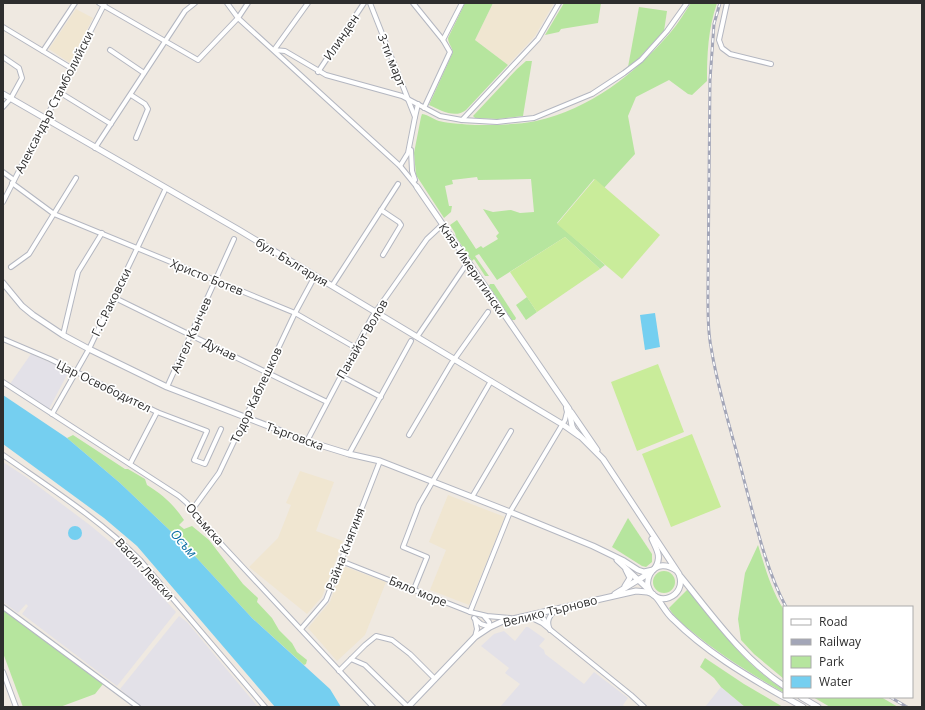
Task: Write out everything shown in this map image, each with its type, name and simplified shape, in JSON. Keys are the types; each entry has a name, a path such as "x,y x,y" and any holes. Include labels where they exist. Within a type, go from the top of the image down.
{"street":[{"path":"43,51 75,3"},
{"path":"98,3 105,4 198,60 238,18 248,3"},
{"path":"95,148 185,11 195,3"},
{"name":"Княз Имеритински","path":"227,3 238,18 400,166 417,187 569,409 572,426 579,436 604,459 645,524 678,572 744,652 783,685"},
{"path":"274,50 308,3"},
{"name":"Илинден","path":"318,72 364,3"},
{"name":"3-ти март","path":"370,3 415,117"},
{"path":"413,3 443,40 450,52 424,108"},
{"path":"443,40 462,3"},
{"path":"462,120 538,39 559,3"},
{"path":"274,50 285,51 300,59 318,72 326,75 407,98 440,116 462,120 497,122 534,118 592,94 624,73 641,60 670,26 687,3"},
{"path":"727,3 719,40 722,48 730,54 771,64"},
{"name":"Александър Стамболийски","path":"3,202 58,92 105,4"},
{"path":"3,27 71,68"},
{"path":"110,50 144,73"},
{"path":"3,56 15,63 22,72 20,83 11,98 3,107"},
{"path":"58,92 111,124"},
{"name":"бул. България","path":"3,94 332,286 562,424 579,436"},
{"path":"131,95 145,104 148,109 136,138"},
{"path":"400,166 405,160 410,145 418,104"},
{"path":"410,145 412,171 417,187"},
{"path":"3,172 13,181"},
{"path":"11,267 29,254 76,178"},
{"name":"Христо Ботев","path":"13,181 54,214 295,313 356,348"},
{"path":"332,286 398,184"},
{"name":"Г.С.Раковски","path":"52,414 89,349 166,188"},
{"path":"381,210 401,225 383,255"},
{"name":"Панайот Волов","path":"306,441 375,312 427,239 442,225"},
{"path":"63,335 78,272 102,233"},
{"name":"Ангел Кънчев","path":"167,387 234,239"},
{"path":"417,337 468,262"},
{"name":"Тодор Каблешков","path":"192,510 219,473 295,313 315,276"},
{"name":"Търговска","path":"3,283 22,306 63,335 167,387 306,441 380,462 432,481 607,552"},
{"name":"Дунав","path":"113,297 327,402"},
{"path":"410,435 454,359 488,312"},
{"name":"Цар Освободител","path":"3,339 50,359 157,412 207,431 194,460 205,464 221,430"},
{"path":"349,454 411,341"},
{"path":"341,376 381,397"},
{"path":"414,589 427,557 403,547 419,505 491,381"},
{"name":"Осъмска","path":"3,382 179,496 187,503 198,519 373,707"},
{"path":"490,627 481,624 470,612 510,512 562,424 567,412 563,401"},
{"path":"569,409 604,459"},
{"path":"130,464 157,412"},
{"path":"472,497 511,431"},
{"name":"Васил Левски","path":"3,455 92,517 126,546 145,566 265,707"},
{"name":"Райна Княгиня","path":"301,630 326,600 380,462"},
{"path":"645,524 659,554 658,563 647,582 653,594"},
{"path":"607,552 624,560 638,570 644,572 653,570"},
{"path":"607,552 623,564 653,594 672,618 706,648 783,696"},
{"name":"Бяло море","path":"341,561 470,612 502,618 516,618"},
{"path":"622,590 630,578 623,564"},
{"path":"610,596 664,565 678,572"},
{"name":"Велико Търново","path":"408,707 475,637 490,627 524,616 636,591 647,592 666,599 675,595 680,586 678,572"},
{"path":"3,607 138,707"},
{"path":"548,625 548,620 556,609"},
{"path":"540,613 539,616 542,623"},
{"path":"540,613 550,630"},
{"path":"482,615 487,618 490,627"},
{"path":"524,616 542,623 644,707"},
{"path":"474,618 477,629 475,637"},
{"path":"339,671 376,636 392,640 410,654 435,679"},
{"path":"351,659 365,665 408,707"},
{"path":"3,672 16,707"},
{"path":"786,698 803,707"},
{"path":"803,698 818,707"}],"shaded area":[{"path":"493,3 554,3 535,36 508,65 475,40"},
{"path":"76,9 93,18 70,63 49,49"},
{"path":"31,354 69,371 49,409 10,384"},
{"path":"3,462 26,477 91,526 121,551 176,612 117,686 22,614 28,606 26,604 18,613 3,602"},
{"path":"300,471 334,482 316,531 343,541 322,597 307,614 249,567 278,538 291,505 286,503"},
{"path":"448,495 505,517 469,605 430,590 446,550 429,542"},
{"path":"343,566 386,582 365,635 337,661 308,628 330,602"},
{"path":"179,616 187,622 258,707 141,707 120,689"},
{"path":"526,627 545,639 539,646 544,650 545,654 584,684 594,672 628,698 623,705 625,707 500,707 520,684 505,673 509,668 481,646 494,634 504,631 515,641"},
{"path":"721,687 745,707 705,707"}],"green space":[{"path":"465,3 493,3 475,40 508,65 466,110 462,113 452,114 429,105 453,52 448,38"},
{"path":"564,3 601,3 598,23 561,29 559,32 545,35"},
{"path":"691,3 717,3 709,42 707,81 692,95 688,94 669,80 636,97 628,116 635,154 604,188 594,179 557,223 605,265 600,269 565,237 497,280 479,254 475,256 489,276 485,276 474,259 472,261 450,225 457,220 476,249 481,246 483,248 498,239 496,236 499,233 483,209 493,212 511,210 520,213 534,212 531,179 478,180 477,177 452,180 453,184 445,186 449,206 452,206 451,212 444,218 416,175 414,153 422,114 448,123 475,125 506,124 536,121 575,108 610,88 642,62 673,30"},
{"path":"639,7 667,11 664,31 638,59 628,67"},
{"path":"526,61 532,61 523,116 498,119 475,118 473,116"},
{"path":"595,179 660,235 622,279 557,224"},
{"path":"565,237 600,269 537,312 510,272"},
{"path":"490,284 494,284 516,318 515,320 512,320 489,286"},
{"path":"527,297 537,312 526,320 516,305"},
{"path":"658,364 684,432 637,451 611,382"},
{"path":"692,434 721,507 671,527 642,454"},
{"path":"73,435 125,469 128,469 145,479 147,485 158,492 176,509 184,520 179,525 184,529 192,526 209,540 243,584 258,598 257,602 272,618 279,630 292,643 297,652 307,660 306,664 304,665 252,618 181,541 120,483 67,438"},
{"path":"628,518 652,554 652,562 646,567 612,547"},
{"path":"758,545 772,586 783,608 783,678 754,654 741,640 738,619 745,573"},
{"path":"660,571 668,571 675,578 675,586 668,593 660,593 653,586 653,578"},
{"path":"687,590 689,590 732,644 757,669 783,689 783,692 747,671 701,639 676,617 669,608"},
{"path":"3,610 103,684 95,694 60,707 23,707 3,653"},
{"path":"705,658 744,684 783,707 745,707 700,667"},
{"path":"815,698 883,698 898,707 830,707"}],"water":[{"path":"655,313 660,347 645,350 640,315"},
{"path":"3,395 67,438 120,483 181,541 252,618 330,689 341,707 275,707 137,546 104,518 3,444"},
{"path":"72,526 78,526 82,530 82,536 78,540 72,540 68,536 68,530"}],"railway":[{"path":"720,3 714,24 710,80 709,332 714,364 722,397 757,529 772,576 786,606"},
{"path":"892,698 907,707"}],"water label":[{"name":"Осъм","path":"184,543"}]}
